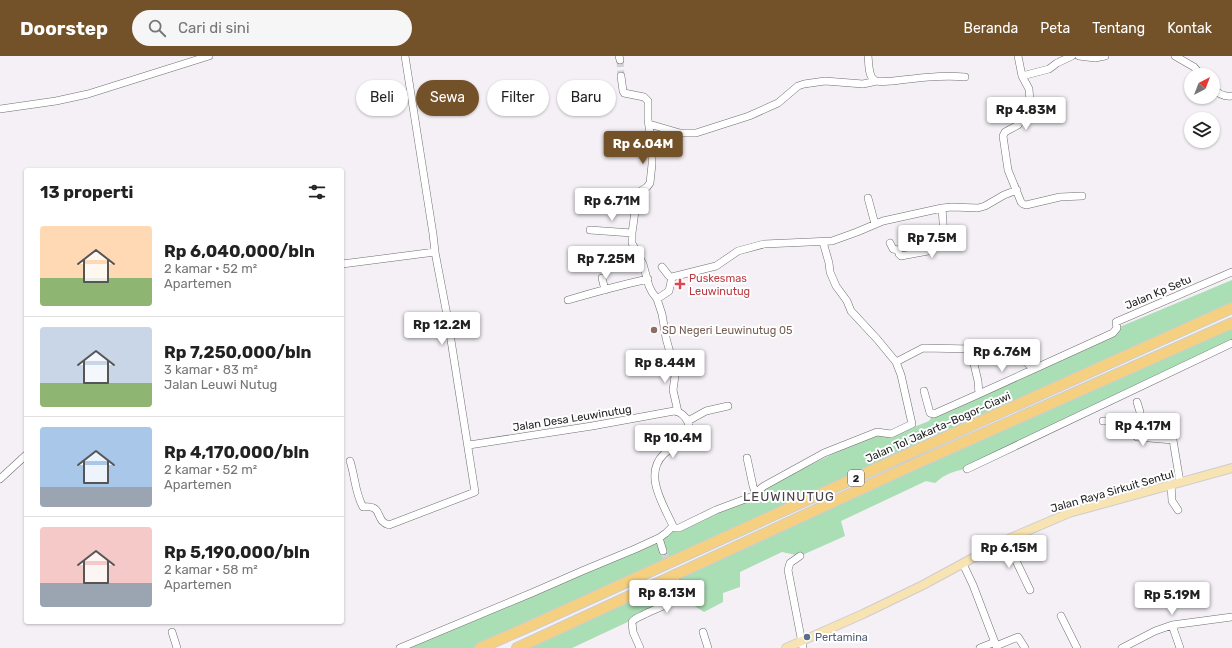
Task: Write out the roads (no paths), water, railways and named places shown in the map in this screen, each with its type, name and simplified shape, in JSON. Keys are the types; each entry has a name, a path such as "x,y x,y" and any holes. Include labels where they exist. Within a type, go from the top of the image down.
{"highway":[{"name":"Jalan Tol Jakarta–Bogor–Ciawi","path":"480,648 1232,308"},
{"name":"2","path":"517,648 913,465 1232,323"}],"main road":[{"name":"Jalan Raya Sirkuit Sentul","path":"786,648 802,644 963,564 1006,540 1069,513 1232,468"}],"street":[{"path":"0,109 56,101 88,94 209,56"},
{"path":"350,461 354,474 356,491 363,507 374,507 384,524 389,525 475,492 447,315 435,252 405,56"},
{"path":"868,56 870,72 873,79 877,81"},
{"path":"1018,56 1022,76 1029,89 1030,101 1018,125 1005,132 1003,136 1008,170 1021,202 1026,205 1060,197 1082,196"},
{"path":"1022,76 1049,69 1057,63 1072,56"},
{"path":"1079,56 1095,58 1105,56"},
{"path":"1174,56 1195,68"},
{"path":"621,76 624,93 644,97 648,101 652,147 650,183 638,193 632,243 643,264 652,292 657,298 662,314 674,367 675,376 673,390 678,412 688,421 689,426 687,434 663,455 657,464 654,474 657,488 672,526 675,528 679,528 716,510 756,495 764,486 824,453 877,432 891,434 912,424 901,375 896,362 854,314 836,286 830,272 823,242"},
{"path":"649,124 680,133 711,129 749,116 778,103 798,86 804,84 825,81 863,84 877,81 885,82 920,77 965,76"},
{"path":"1220,94 1224,96 1232,96"},
{"path":"671,277 716,266 738,251 764,244 823,242 842,238 883,221 942,208 981,207 1017,190"},
{"path":"868,198 875,224"},
{"path":"890,242 893,249 898,250 901,256 929,250 932,242 942,239 944,236 942,208"},
{"path":"590,230 632,233"},
{"path":"344,264 435,252"},
{"path":"657,298 669,291 671,277 662,266"},
{"name":"Jalan Kp Setu","path":"1034,369 1113,333 1117,328 1116,322 1232,272"},
{"path":"602,278 605,290"},
{"path":"568,300 624,284 648,279"},
{"path":"967,469 1232,343"},
{"path":"924,391 930,413 934,414 1034,369 1026,362 1024,352 1008,349 999,345"},
{"path":"896,362 923,348 973,349"},
{"path":"974,364 979,394"},
{"path":"1137,402 1140,417 1134,427 1133,434 1137,437 1172,440"},
{"path":"688,421 706,411 728,406"},
{"name":"Jalan Desa Leuwinutug","path":"468,445 678,412"},
{"path":"1103,421 1125,421 1134,427"},
{"path":"1169,422 1180,482"},
{"path":"0,479 24,457"},
{"path":"747,458 756,495"},
{"path":"1171,484 1172,501 1178,510"},
{"path":"400,648 534,592 582,570 635,549 659,538 672,526"},
{"path":"659,538 663,551"},
{"path":"1006,540 1030,590"},
{"path":"800,556 792,561 788,567 802,644"},
{"path":"963,564 996,645"},
{"path":"640,648 633,632 632,622 636,617 676,599 680,594 678,584"},
{"path":"1061,616 1078,648"},
{"path":"1122,648 1155,631 1172,625 1232,617"},
{"path":"1172,625 1180,648"},
{"path":"172,632 177,648"},
{"path":"703,632 708,648"},
{"path":"980,648 996,645 1019,637 1026,648"}],"tunnel":[{"path":"620,60 621,76"},
{"path":"663,551 678,583"}],"place":[{"name":"Puskesmas Leuwinutug","path":"680,284"},
{"name":"SD Negeri Leuwinutug 05","path":"654,330"},
{"name":"Pertamina","path":"807,637"}],"district":[{"name":"LEUWINUTUG","path":"789,496"}]}
